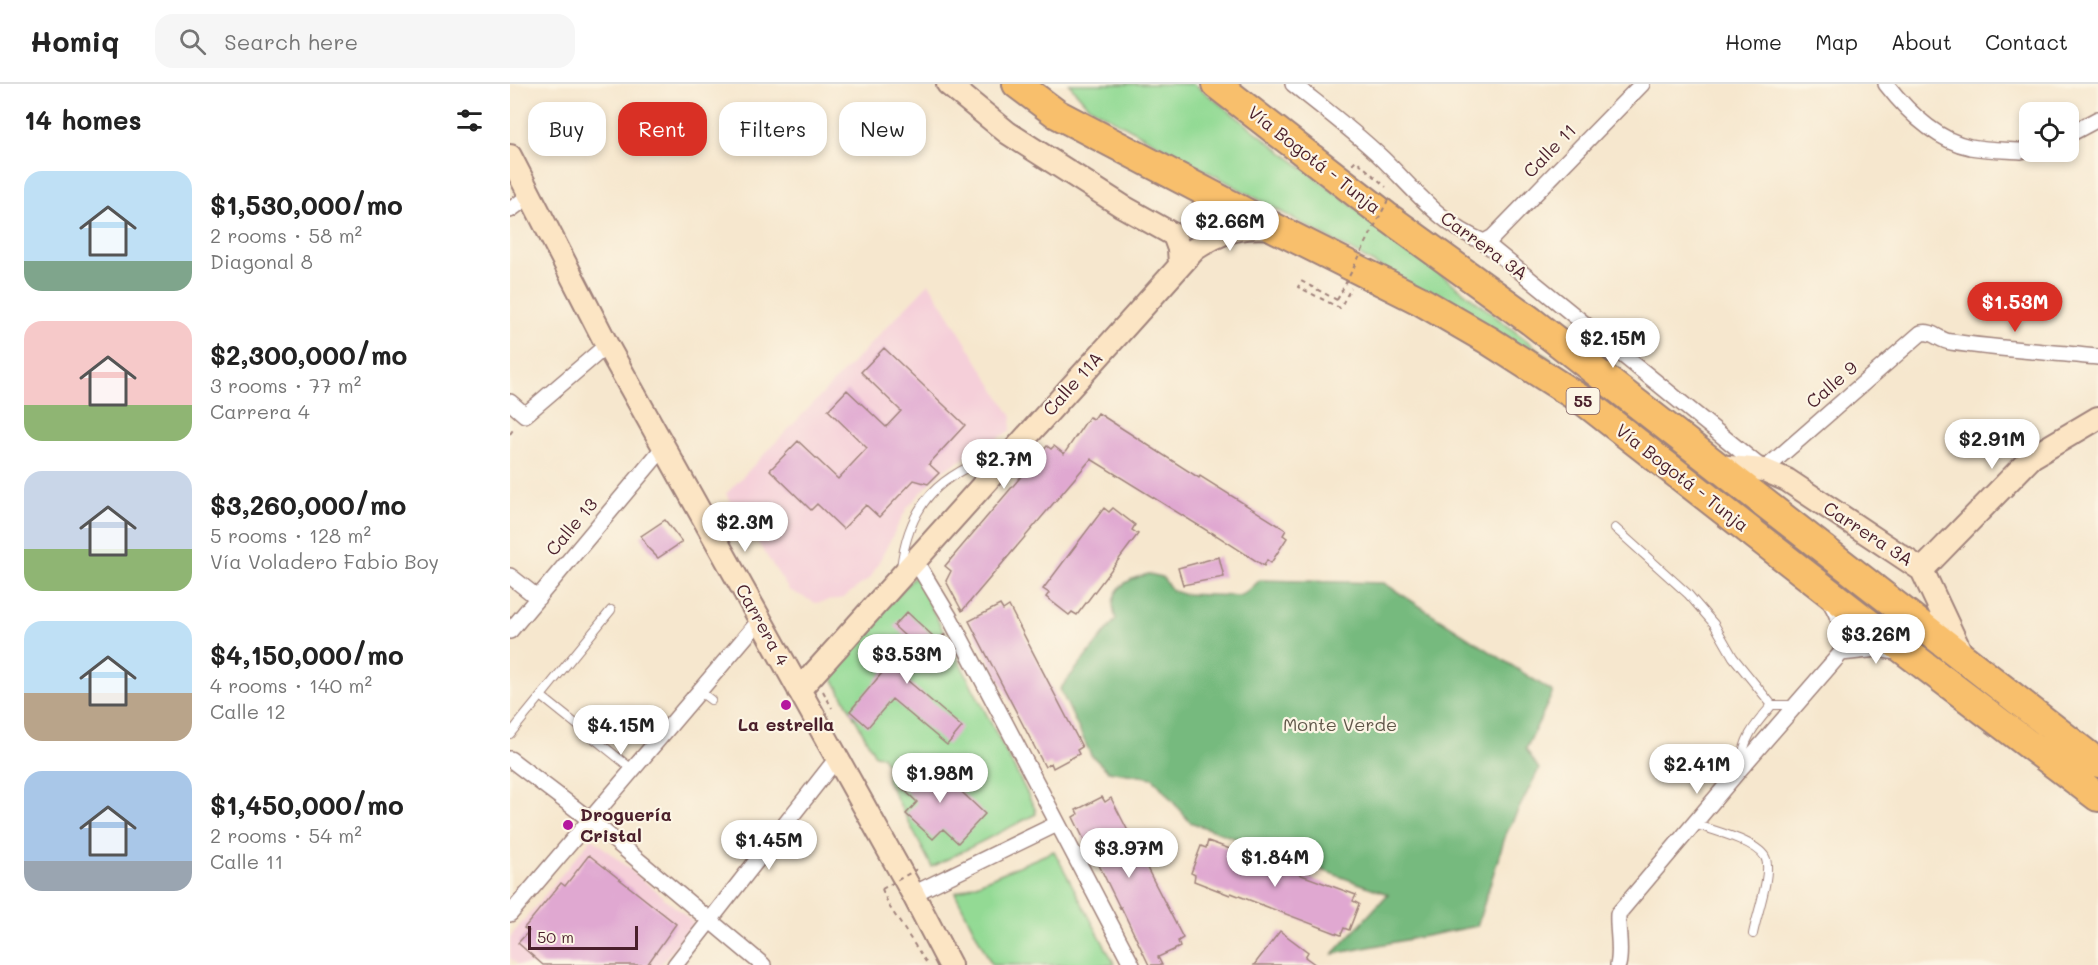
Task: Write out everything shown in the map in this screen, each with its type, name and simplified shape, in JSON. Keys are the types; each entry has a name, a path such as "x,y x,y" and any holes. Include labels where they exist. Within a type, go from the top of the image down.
{"highway":[{"name":"Vía Bogotá - Tunja","path":"1017,84 1057,114 1419,300 1488,340 1566,390 2098,796"},
{"path":"1036,84 1057,114"},
{"name":"Vía Bogotá - Tunja","path":"1216,84 1386,216 1531,321 2098,763"}],"street":[{"path":"948,84 1008,133 1122,206 1174,235 1179,249 1180,264"},
{"name":"Carrera 3A","path":"1293,84 1382,158 1449,224 1466,235 1484,242 1764,470 1787,480 1922,570 1962,655"},
{"name":"Calle 11","path":"1484,242 1493,237 1642,84"},
{"path":"1886,84 1896,97 1930,129 1941,136 1969,147 2019,151"},
{"path":"2079,129 2098,119"},
{"name":"Carrera 4","path":"510,156 663,448 837,758 911,880 940,963"},
{"path":"510,210 529,196"},
{"name":"Calle 11A","path":"799,690 1014,444 1195,249 1213,237 1233,230 1254,226 1275,228"},
{"name":"Calle 9","path":"1764,470 1921,333 1928,332 1946,342 2098,357"},
{"path":"510,402 525,415 607,345"},
{"path":"1922,570 2032,457 2098,418"},
{"name":"Calle 13","path":"510,631 538,598 574,547 663,448"},
{"name":"Carrera 3A","path":"1717,466 1764,470"},
{"path":"915,560 950,618 1132,965"},
{"path":"510,576 538,598"},
{"path":"1618,965 1621,955 1618,914 1841,653 1842,634 1838,614 1820,585"},
{"path":"510,914 632,769 705,696 759,621"},
{"path":"1841,653 1877,649 1911,655"},
{"path":"675,965 837,758"},
{"path":"510,759 589,819 763,965"},
{"path":"911,880 1057,824"}],"lane":[{"path":"900,577 907,532 917,511 933,490 953,475 1014,444"},
{"path":"1615,528 1688,594 1714,624 1733,657 1772,705"},
{"path":"510,734 611,610"},
{"path":"541,696 632,769"},
{"path":"1772,705 1795,705"},
{"path":"1741,768 1742,750 1747,738 1772,705"},
{"path":"1694,824 1756,848 1766,858 1767,871 1753,934"},
{"path":"760,825 775,837"}],"path":[{"path":"1340,308 1298,287 1301,281 1337,300 1389,198"},
{"path":"911,880 882,889 889,906 940,963"}],"shaded area":[{"path":"929,283 1012,417 1010,431 939,473 907,508 871,577 843,598 816,603 789,590 726,494"},
{"path":"592,838 694,923 660,965 518,965 510,958 510,937"}],"green space":[{"path":"1069,84 1194,84 1578,380 1347,248 1088,106"},
{"name":"Monte Verde","path":"1149,574 1162,577 1172,590 1182,594 1239,596 1260,580 1384,583 1553,692 1526,749 1539,769 1506,834 1477,926 1333,954 1388,894 1190,822 1153,778 1108,771 1091,755 1060,689 1116,619 1113,601 1119,588 1132,579"},
{"path":"915,576 1036,814 932,867 887,780 887,764 882,756 875,755 829,671"},
{"path":"1054,851 1115,965 992,965 955,893"}],"building":[{"path":"884,348 965,425 929,464 939,473 928,484 914,480 879,517 866,505 843,529 817,504 811,510 770,470 798,441 838,479 867,448 828,410 847,390 886,427 901,411 861,372"},
{"path":"1098,413 1199,478 1200,476 1286,530 1283,535 1287,538 1271,563 1267,560 1264,566 1091,459 962,611 946,581 951,571 945,566 1047,446 1051,449 1054,446 1064,454 1089,417 1094,419"},
{"path":"1104,508 1109,512 1113,508 1135,525 1132,530 1138,534 1077,615 1072,612 1069,615 1046,597 1049,593 1043,589"},
{"path":"665,520 682,542 658,558 641,536"},
{"path":"1219,557 1224,577 1183,585 1178,568"},
{"path":"1000,605 1003,610 1009,606 1082,747 1077,750 1079,754 1053,768 1051,763 1045,767 969,621"},
{"path":"907,612 933,636 927,643 946,634 907,680 962,727 947,745 892,699 868,727 850,711 908,642 894,626"},
{"path":"927,759 985,814 958,843 943,829 933,839 906,814 917,802 901,787"},
{"path":"1102,797 1105,802 1111,798 1183,938 1178,941 1180,947 1158,957 1162,965 1149,965 1073,817 1078,814 1076,810"},
{"path":"1208,841 1356,895 1353,901 1359,904 1349,930 1344,928 1341,935 1194,881 1195,875 1191,873 1201,846 1206,848"},
{"path":"589,855 676,924 647,965 543,965 518,943 529,931 524,928 561,883 565,886"},
{"path":"1280,931 1308,952 1305,957 1316,965 1254,965"}],"place":[{"name":"La estrella","path":"786,705"},
{"name":"Droguería Cristal","path":"568,825"}]}
